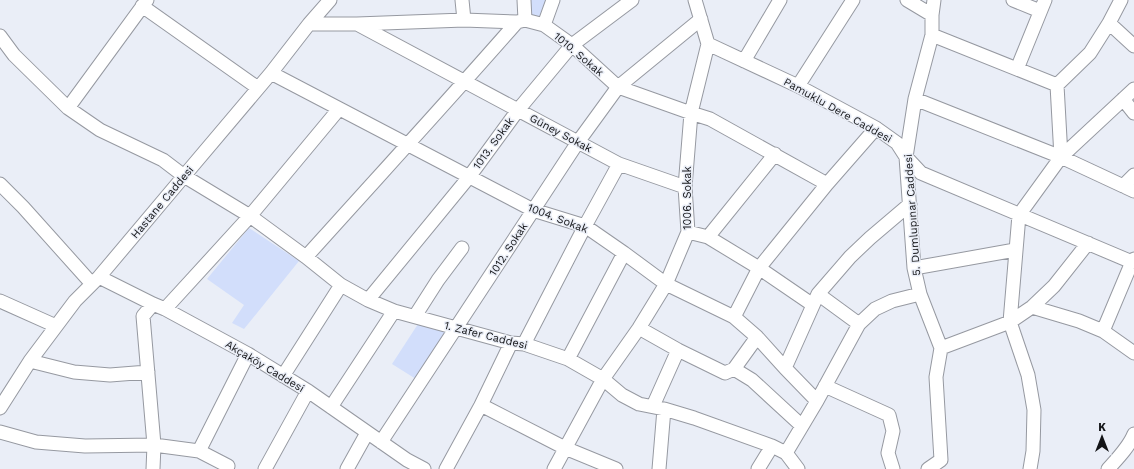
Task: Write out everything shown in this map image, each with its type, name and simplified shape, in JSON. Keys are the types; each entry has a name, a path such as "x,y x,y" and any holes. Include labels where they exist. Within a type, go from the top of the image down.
{"street":[{"name":"Hastane Caddesi","path":"0,408 30,361 75,301 95,280 184,176 330,0"},
{"path":"462,0 464,20"},
{"path":"306,257 407,144 521,21 524,0"},
{"path":"544,25 553,0"},
{"name":"1013. Sokak","path":"368,300 469,177 518,110 572,45 632,0"},
{"path":"695,0 708,44"},
{"path":"744,61 780,0"},
{"path":"798,86 853,0"},
{"path":"908,0 932,15"},
{"name":"5. Dumlupınar Caddesi","path":"934,0 932,35 915,99 906,157 914,268 920,294 941,348"},
{"path":"1014,0 1042,6 1017,69"},
{"path":"1061,157 1057,85 1090,53 1109,23 1121,0"},
{"path":"68,108 145,3 258,88"},
{"name":"1010. Sokak","path":"309,24 356,24 464,20 521,21 544,25 572,45 618,87 710,119 827,184"},
{"name":"1012. Sokak","path":"381,442 578,142 618,87 701,20"},
{"path":"1109,23 1134,46"},
{"name":"Güney Sokak","path":"356,24 620,164 685,186"},
{"path":"932,35 1057,85"},
{"name":"1. Zafer Caddesi","path":"0,36 14,55 68,108 100,130 163,160 184,176 250,216 341,285 368,300 394,311 518,343 568,359 603,378 622,395 639,404 694,418 772,446 786,453 798,469"},
{"name":"Pamuklu Dere Caddesi","path":"708,44 798,86 876,128 897,143 906,157 921,173 1019,215 1133,260"},
{"name":"1006. Sokak","path":"554,469 603,378 639,328 666,284 688,232 685,186 691,113 708,44"},
{"name":"1004. Sokak","path":"271,73 533,210 585,226 666,284 734,317 757,337 817,401"},
{"path":"1030,469 1033,451 1034,410 1028,375 1010,322 1019,215 1061,157 1134,89"},
{"path":"915,99 1061,157 1128,189 1134,175"},
{"path":"1123,99 1134,113"},
{"path":"153,469 154,445 143,316 159,306 250,216 339,109"},
{"path":"734,317 759,268 827,184 876,128"},
{"path":"708,237 775,154"},
{"path":"446,469 481,405 620,164"},
{"path":"0,184 95,280"},
{"path":"785,368 816,299 850,257 875,233 910,204"},
{"path":"688,232 708,237 759,268 859,324"},
{"path":"928,469 941,460 936,377 941,348 1010,322 1032,307 1054,286 1088,243"},
{"path":"415,316 438,280 462,248"},
{"path":"914,268 1015,250"},
{"path":"568,359 624,253"},
{"path":"1103,331 1133,260"},
{"name":"Akçaköy Caddesi","path":"95,280 159,306 248,354 308,391 381,442 405,464 424,469"},
{"path":"283,376 341,285"},
{"path":"786,453 826,386 859,324 875,309 892,301 920,294"},
{"path":"0,301 56,326"},
{"path":"1032,307 1079,321 1103,331 1134,353"},
{"path":"331,407 394,311"},
{"path":"639,328 678,350 725,373 734,369 757,337"},
{"path":"659,469 658,408 678,350"},
{"path":"199,451 248,354"},
{"path":"30,361 74,372 110,375 148,372"},
{"path":"734,369 752,380 802,426"},
{"path":"826,386 889,415 893,431 888,453 893,469"},
{"path":"265,469 308,391"},
{"path":"481,405 565,448 616,469"},
{"path":"0,432 36,442 85,446 154,445 199,451 228,466"},
{"path":"347,469 367,433"},
{"path":"1108,469 1133,438 1134,434"},
{"path":"758,469 772,446"}],"shaded area":[{"path":"527,0 547,0 539,19 528,13"},
{"path":"249,228 299,261 244,329 232,323 244,305 207,279"},
{"path":"418,324 448,332 416,379 392,364"}]}
